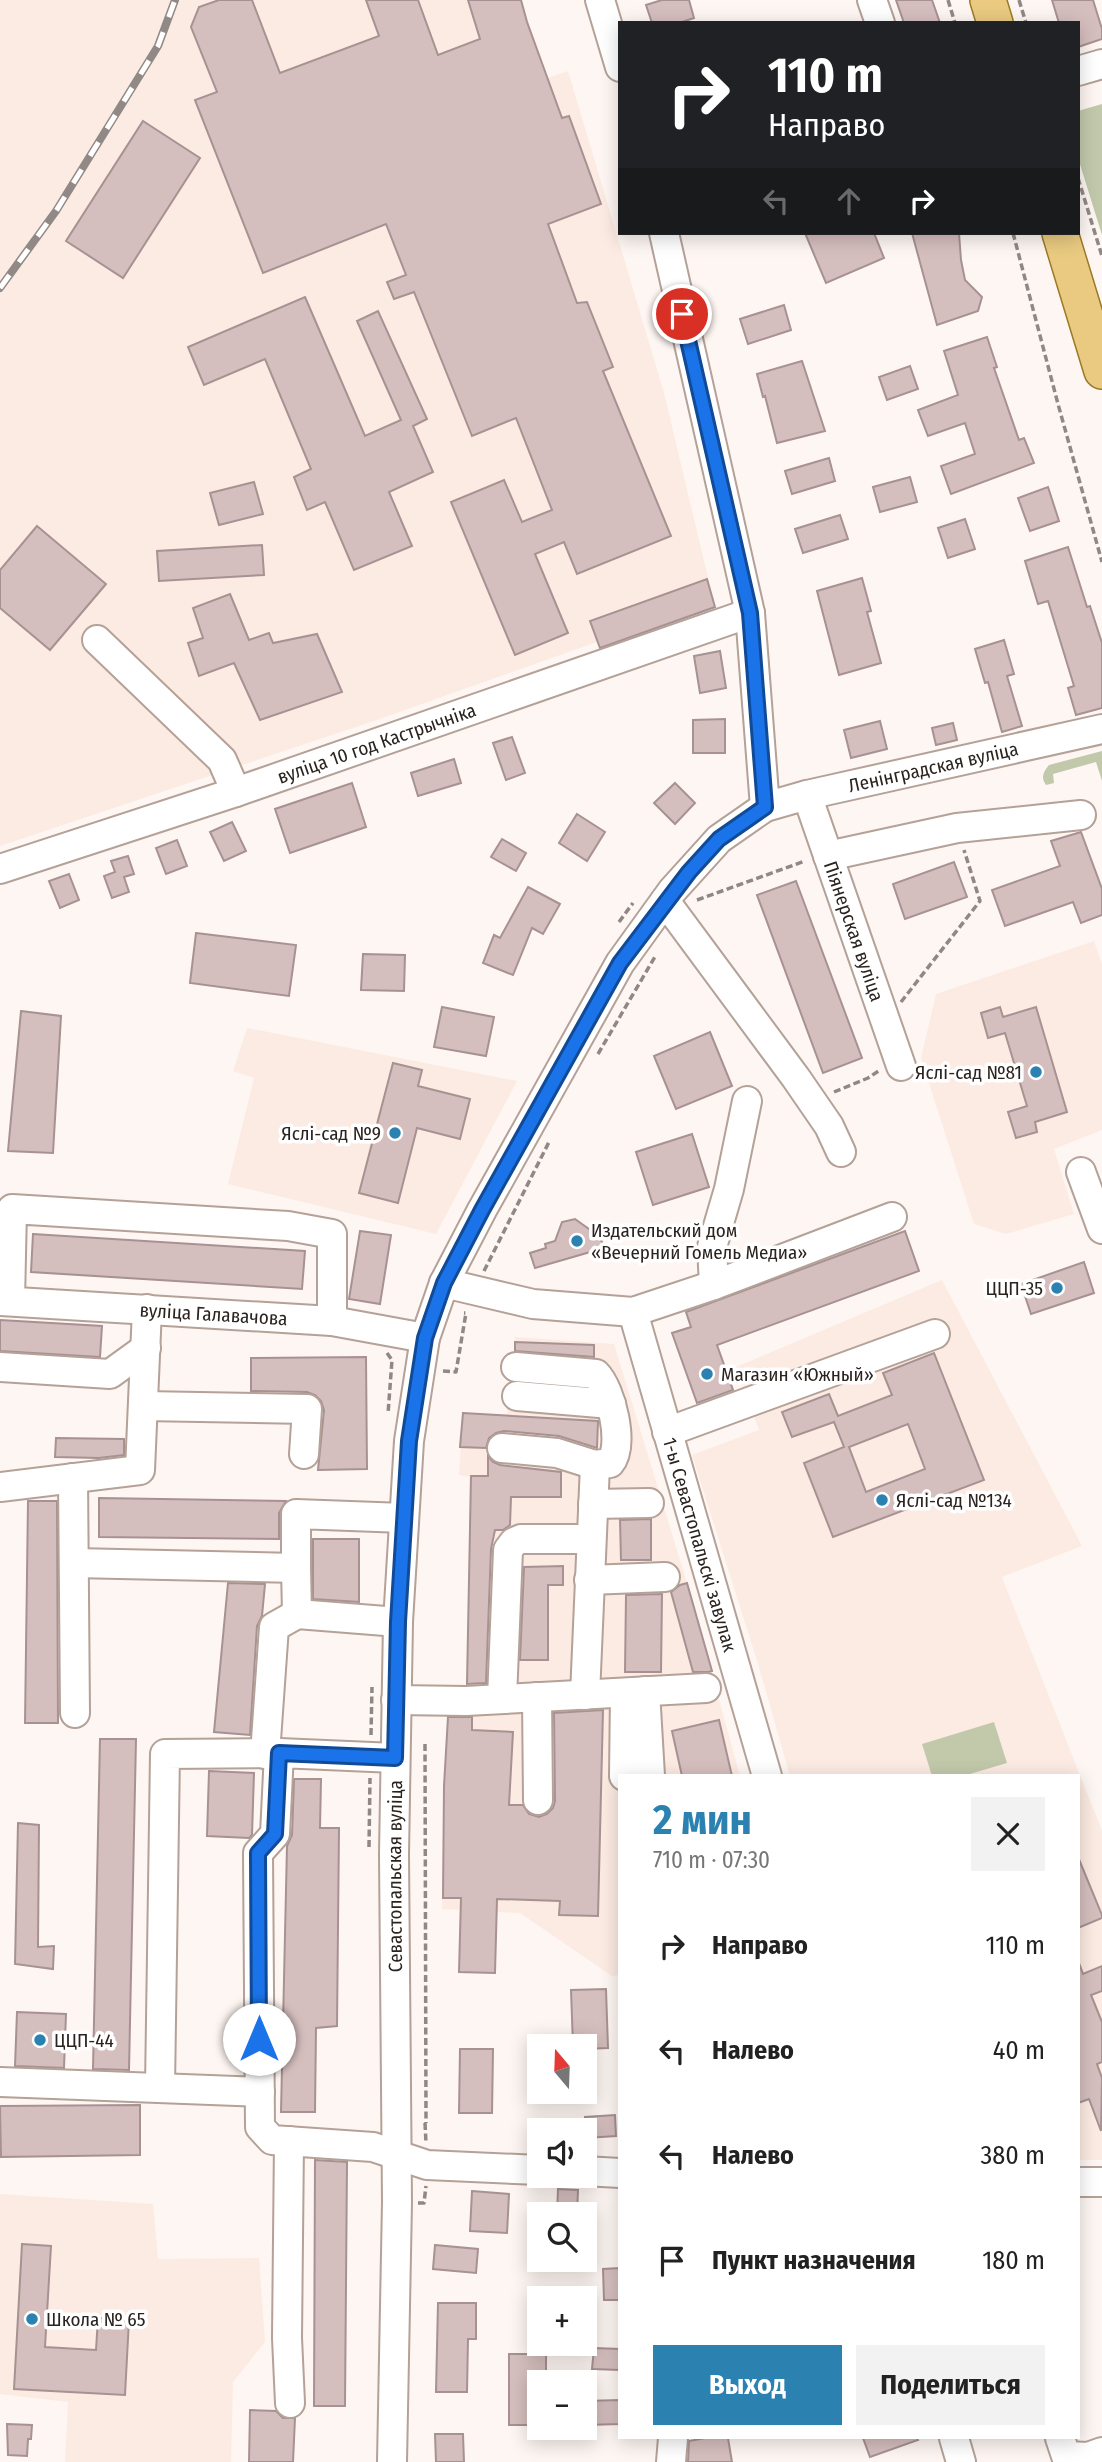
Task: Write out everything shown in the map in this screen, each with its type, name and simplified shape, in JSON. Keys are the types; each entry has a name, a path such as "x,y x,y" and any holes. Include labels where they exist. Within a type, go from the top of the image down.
{"main road":[{"path":"988,0 994,21"},
{"path":"1061,235 1102,371"}],"street":[{"path":"600,0 618,60"},
{"path":"872,0 879,21"},
{"path":"1080,70 1102,64"},
{"path":"664,235 750,613 765,807"},
{"name":"вуліца 10 год Кастрычніка","path":"0,869 236,792 750,613"},
{"path":"97,640 222,760 236,792"},
{"name":"Ленінградская вуліца","path":"765,807 807,795 1102,729"},
{"name":"Піянерская вуліца","path":"807,795 898,1058"},
{"name":"Севастопальская вуліца","path":"393,2462 397,2154 395,1758 398,1622 409,1441 425,1338 444,1283 620,963 672,909 719,839 765,807"},
{"path":"828,856 957,828 1081,815"},
{"path":"672,909 829,1126 841,1152"},
{"path":"714,1285 712,1247 729,1189 747,1101"},
{"path":"1082,1172 1102,1229"},
{"path":"5,1301 12,1209 288,1226 332,1234 332,1321"},
{"path":"444,1283 466,1305 533,1304 633,1312 714,1285 892,1217"},
{"name":"вуліца Галавачова","path":"5,1301 332,1321 425,1338"},
{"path":"0,1487 141,1470 147,1310"},
{"name":"1-ы Севастопальскі завулак","path":"633,1312 766,1774"},
{"path":"667,1432 935,1334"},
{"path":"0,1367 110,1374 146,1348"},
{"path":"502,1448 556,1453 595,1465 610,1463 618,1446 611,1404 602,1380 596,1374 516,1367"},
{"path":"517,1396 611,1404"},
{"path":"143,1406 307,1409 304,1454"},
{"path":"585,1695 595,1465"},
{"path":"73,1478 75,1713"},
{"path":"593,1504 649,1503"},
{"path":"297,1614 296,1514 404,1518"},
{"path":"502,1699 510,1545 522,1539 591,1539"},
{"path":"74,1563 296,1568"},
{"path":"589,1580 665,1577"},
{"path":"398,1622 297,1614 274,1627 272,1754 275,1834 258,1853 260,2127 272,2140 373,2147 427,2165 527,2169"},
{"path":"396,1700 502,1699 706,1688"},
{"path":"624,1774 635,1692"},
{"path":"635,1692 650,1774"},
{"path":"537,1697 538,1800"},
{"path":"159,2087 165,1754 395,1758"},
{"path":"0,2082 260,2092"},
{"path":"289,2141 287,2338 290,2403"},
{"path":"597,2172 618,2173"},
{"path":"1080,2182 1102,2182"},
{"path":"653,2439 653,2462"},
{"path":"671,2462 673,2439"},
{"path":"954,2439 961,2462"},
{"path":"1061,2454 1088,2457 1102,2452"}],"path":[{"path":"948,0 954,21"},
{"path":"1019,0 1025,21"},
{"path":"1080,184 1102,256"},
{"path":"1014,235 1102,562"},
{"path":"899,1004 980,901 957,828"},
{"path":"672,909 795,863 828,856"},
{"path":"594,1061 657,954"},
{"path":"811,1101 877,1073 898,1058"},
{"path":"433,1369 456,1372 466,1305 554,1132"},
{"path":"425,1744 426,2123"},
{"path":"369,1812 369,1854"}],"shaded area":[{"path":"0,0 521,0 548,78 568,71 664,393 715,607 601,650 597,642 374,721 0,846"},
{"path":"1094,941 1102,964 1102,1130 1054,1149 1074,1214 1006,1234 974,1224 921,1058 936,994"},
{"path":"247,1028 517,1081 436,1234 228,1184 254,1078 233,1071"},
{"name":"Яслі-сад №134","path":"942,1280 1082,1546 1002,1577 1080,1774 789,1774 759,1667 692,1455 759,1430 736,1367"},
{"path":"515,1337 614,1344 687,1583 739,1774 618,1774 618,1975 612,1976 520,1913 442,1909 448,1710 467,1687 470,1477 459,1475 463,1413 507,1415"},
{"name":"Яслі-сад №134","path":"1080,1775 1102,1831 1102,2160 1080,2160"},
{"path":"0,2194 153,2204 158,2259 259,2258 265,2342 233,2382 231,2462 65,2462 68,2402 0,2394"}],"green space":[{"path":"1102,104 1102,235 1080,164 1080,110"},
{"path":"1102,751 1102,781 1096,762 1053,774 1054,783 1046,785 1044,782 1043,774 1049,765"},
{"path":"994,1722 1007,1763 970,1774 931,1774 922,1744"}],"building":[{"path":"219,0 252,0 280,73 379,36 366,0 418,0 438,55 480,39 468,0 521,0 562,118 569,116 601,204 548,224 577,303 587,302 613,367 603,371 671,536 577,574 564,542 535,554 568,633 515,655 451,502 504,480 522,522 552,510 516,418 472,436 414,292 394,299 387,282 406,275 386,224 263,273 195,100 217,92 191,27 199,7"},
{"path":"662,0 689,0 694,18 685,21 651,21 646,5"},
{"path":"896,0 932,0 939,21 903,21"},
{"path":"1052,0 1093,0 1102,29 1102,39 1080,46 1080,21 1058,21"},
{"path":"143,121 200,158 123,278 66,241"},
{"path":"806,235 875,235 884,258 826,283"},
{"path":"913,235 959,235 965,280 982,297 978,311 937,325"},
{"path":"305,297 365,436 401,420 357,321 378,311 427,419 413,426 433,472 389,492 412,546 354,570 325,502 307,510 294,477 311,469 265,359 204,385 188,347"},
{"path":"784,305 791,330 748,344 740,319"},
{"path":"987,337 997,367 994,368 1019,440 1024,438 1034,463 951,494 941,466 975,454 965,423 928,436 918,410 958,395 944,351"},
{"path":"802,361 825,431 777,443 757,374"},
{"path":"910,366 918,389 887,400 879,377"},
{"path":"829,458 835,481 792,494 785,471"},
{"path":"910,477 917,502 880,512 873,487"},
{"path":"254,482 263,514 219,525 210,493"},
{"path":"1048,487 1059,521 1030,531 1018,498"},
{"path":"840,515 848,539 803,553 795,529"},
{"path":"965,519 975,549 948,558 938,528"},
{"path":"37,526 106,584 50,650 0,608 0,570"},
{"path":"262,545 264,575 159,581 157,551"},
{"path":"1068,547 1087,607 1090,606 1102,643 1102,708 1076,715 1068,688 1074,686 1048,601 1038,604 1025,561"},
{"path":"862,578 871,611 867,612 881,663 839,675 817,591"},
{"path":"707,579 715,607 600,648 590,621"},
{"path":"230,594 249,640 269,633 273,643 317,634 342,692 260,720 234,663 199,676 188,643 203,638 193,608"},
{"path":"1004,640 1014,674 1007,676 1022,726 1002,732 988,682 985,683 975,649"},
{"path":"720,651 726,688 700,693 694,656"},
{"path":"725,719 725,753 693,753 693,720"},
{"path":"880,721 887,749 851,758 844,730"},
{"path":"953,723 957,740 936,745 932,728"},
{"path":"512,737 525,773 506,780 493,743"},
{"path":"454,759 461,783 418,796 411,773"},
{"path":"352,783 366,827 290,853 275,809"},
{"path":"675,783 695,803 675,824 654,803"},
{"path":"577,814 605,832 587,861 559,843"},
{"path":"232,822 246,851 224,861 210,832"},
{"path":"1081,832 1102,889 1102,915 1081,923 1073,902 1005,926 992,890 1060,866 1051,841"},
{"path":"502,839 526,853 516,871 491,857"},
{"path":"177,840 187,866 166,874 156,848"},
{"path":"128,856 134,874 124,877 129,892 112,898 104,876 115,872 111,861"},
{"path":"954,862 967,897 905,919 893,884"},
{"path":"69,874 79,900 60,908 49,881"},
{"path":"796,881 862,1058 823,1073 757,895"},
{"path":"528,887 560,904 543,934 532,928 513,975 483,963 494,935 500,938"},
{"path":"196,933 296,945 289,996 190,983"},
{"path":"363,954 405,955 404,991 361,990"},
{"path":"442,1007 494,1017 486,1056 434,1047"},
{"name":"Яслі-сад №81","path":"1000,1007 1003,1017 1036,1007 1067,1112 1035,1122 1037,1132 1016,1138 1008,1112 1027,1106 1005,1033 988,1038 981,1013"},
{"path":"21,1011 61,1016 53,1153 8,1151"},
{"path":"710,1032 732,1086 676,1109 654,1056"},
{"name":"Яслі-сад №9","path":"393,1063 422,1070 418,1086 470,1099 460,1139 417,1128 398,1203 359,1193"},
{"path":"692,1134 709,1187 653,1205 636,1152"},
{"name":"Издательский дом «Вечерний Гомель Медиа»","path":"575,1219 600,1237 604,1248 535,1268 530,1253 546,1248 545,1244 555,1241 562,1222"},
{"path":"360,1231 391,1235 380,1304 349,1299"},
{"path":"905,1231 919,1271 717,1345 733,1390 697,1403 672,1333 691,1327 686,1312"},
{"path":"33,1234 305,1251 302,1289 31,1272"},
{"name":"ЦЦП-35","path":"1084,1262 1094,1293 1031,1314 1021,1284"},
{"path":"0,1320 102,1326 100,1357 0,1351"},
{"path":"515,1342 594,1345 594,1357 515,1351"},
{"path":"934,1353 984,1480 833,1537 804,1463 844,1447 834,1422 792,1437 782,1412 829,1394 838,1416 892,1395 883,1373","holes":["908,1424 925,1469 866,1492 849,1447"]},
{"path":"366,1357 367,1469 318,1470 324,1410 321,1401 307,1392 251,1391 251,1358"},
{"path":"463,1413 598,1421 597,1448 559,1436 504,1431 489,1438 486,1448 460,1447"},
{"path":"56,1438 124,1439 124,1455 99,1458 55,1457"},
{"path":"488,1456 500,1465 561,1472 561,1497 511,1497 510,1525 503,1530 495,1530 491,1549 486,1683 467,1684 471,1476 488,1476"},
{"path":"99,1498 286,1501 279,1513 279,1539 99,1537"},
{"path":"28,1501 57,1501 58,1723 25,1723"},
{"path":"651,1519 651,1560 621,1560 620,1520"},
{"path":"313,1539 359,1539 359,1602 313,1599"},
{"path":"563,1566 563,1585 548,1585 548,1660 520,1660 524,1567"},
{"path":"228,1583 265,1584 262,1616 257,1626 250,1735 214,1732"},
{"path":"687,1583 712,1671 693,1672 671,1592"},
{"path":"662,1594 661,1672 625,1672 626,1595"},
{"path":"603,1710 598,1916 559,1915 560,1901 497,1899 495,1973 459,1972 461,1898 443,1898 448,1717 472,1717 472,1730 513,1732 509,1805 523,1805 529,1814 539,1817 553,1808 555,1801 554,1713"},
{"path":"719,1720 732,1774 682,1774 672,1731"},
{"path":"100,1739 136,1739 129,2070 93,2069"},
{"path":"209,1771 254,1773 252,1835 249,1838 207,1836"},
{"path":"294,1779 321,1779 320,1828 339,1828 337,2026 316,2028 315,2112 281,2112 287,1846 292,1835"},
{"path":"18,1823 39,1825 38,1947 54,1946 53,1969 15,1964"},
{"path":"1080,1862 1102,1915 1102,1918 1080,1927"},
{"path":"1080,1966 1083,1974 1102,1966 1102,1991 1091,1995 1102,2022 1102,2062 1097,2064 1102,2078 1101,2131 1089,2099 1080,2102"},
{"path":"606,1989 608,2048 597,2048 597,2034 573,2034 571,1990"},
{"name":"ЦЦП-44","path":"17,2012 66,2014 64,2068 15,2066"},
{"path":"460,2049 493,2049 492,2113 459,2113"},
{"path":"140,2105 140,2155 1,2157 0,2106"},
{"path":"615,2115 616,2136 597,2137 597,2118 585,2117"},
{"path":"315,2160 347,2162 345,2406 314,2406"},
{"path":"558,2189 578,2190 578,2202 557,2202"},
{"path":"472,2191 509,2194 507,2233 470,2231"},
{"name":"Школа № 65","path":"22,2244 51,2246 45,2347 96,2350 98,2318 129,2320 125,2395 14,2389"},
{"path":"435,2245 478,2249 476,2273 433,2269"},
{"path":"618,2268 618,2300 604,2300 603,2269"},
{"path":"438,2303 476,2303 476,2339 468,2339 467,2392 436,2392"},
{"path":"597,2348 618,2349 618,2370 592,2369"},
{"path":"509,2354 546,2356 546,2370 527,2370 527,2425 509,2425"},
{"path":"618,2400 618,2424 597,2425 597,2401"},
{"path":"250,2410 276,2411 283,2418 295,2418 293,2462 249,2462"},
{"path":"7,2424 32,2425 27,2456 8,2455"},
{"path":"435,2434 463,2434 464,2462 436,2462"},
{"path":"728,2439 732,2462 688,2462 689,2441"},
{"path":"863,2439 918,2440 870,2457"}],"railway":[{"path":"0,288 56,211 158,46 175,0"}],"place":[{"name":"Яслі-сад №81","path":"1036,1072"},
{"name":"Яслі-сад №9","path":"395,1133"},
{"name":"Издательский дом «Вечерний Гомель Медиа»","path":"577,1241"},
{"name":"ЦЦП-35","path":"1057,1288"},
{"name":"Магазин «Южный»","path":"707,1374"},
{"name":"Яслі-сад №134","path":"882,1500"},
{"name":"ЦЦП-44","path":"40,2040"},
{"name":"Школа № 65","path":"32,2319"}],"route":[{"path":"259,2039 258,1853 275,1834 279,1753 395,1758 398,1622 409,1441 425,1338 444,1283 620,963 672,891 719,839 765,807 750,613 682,314"}]}
